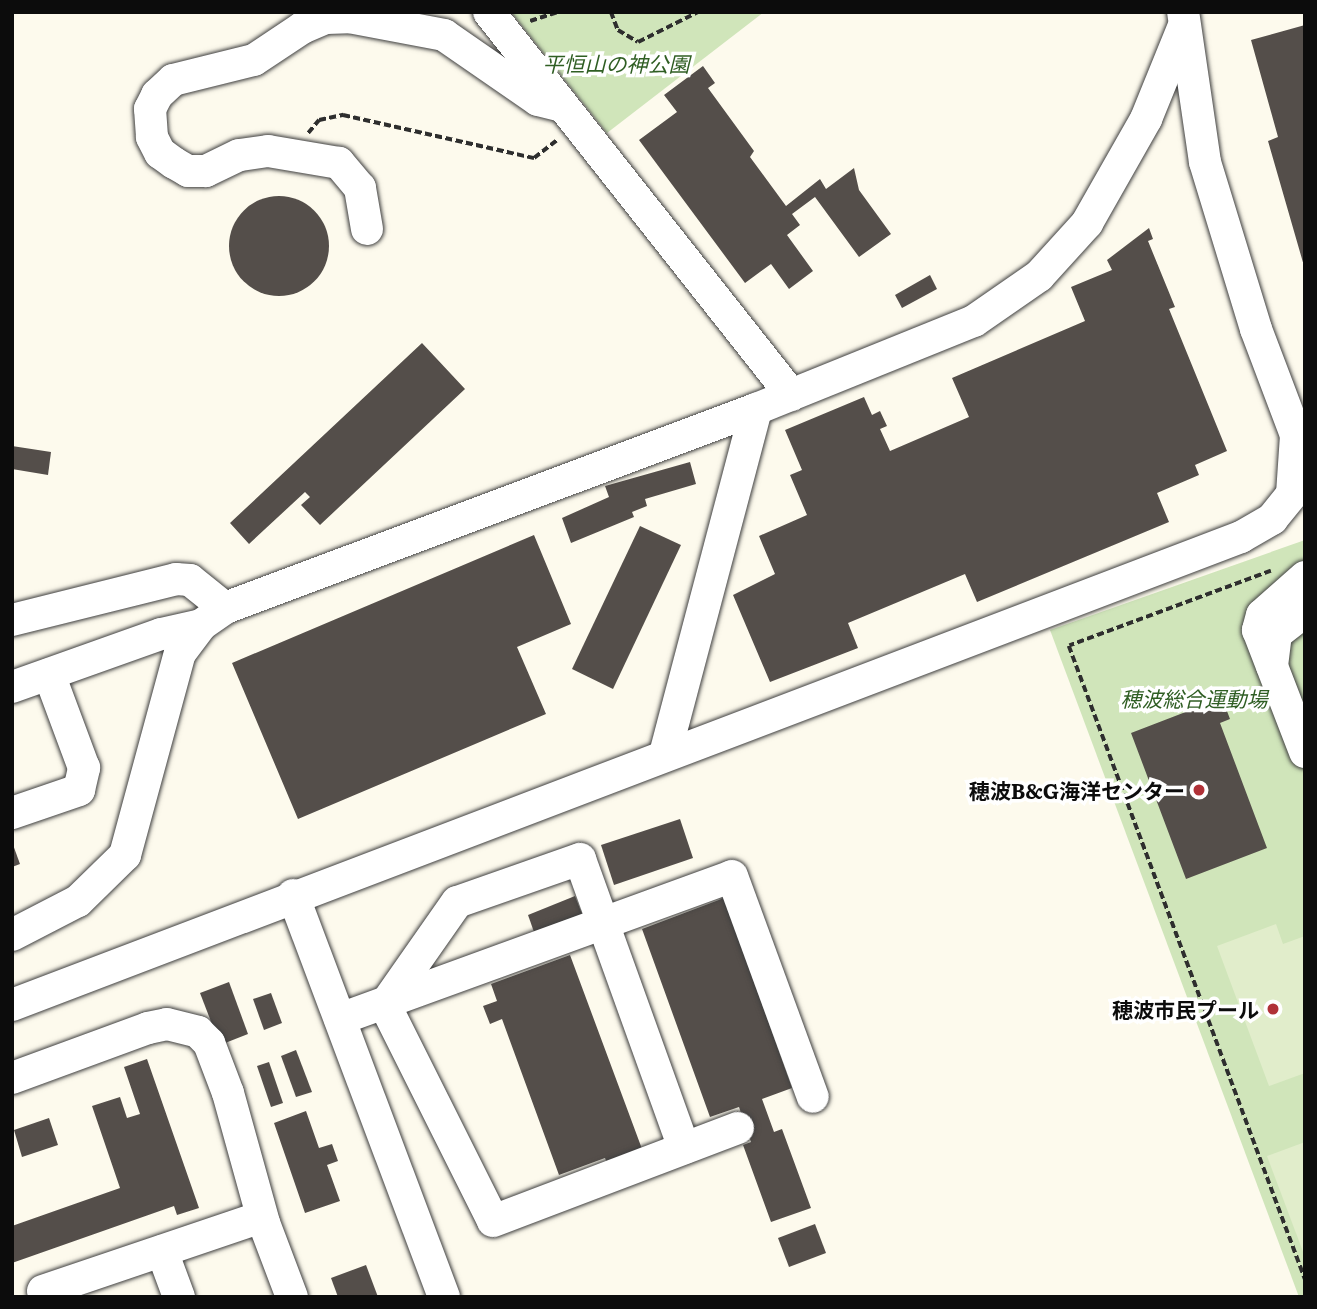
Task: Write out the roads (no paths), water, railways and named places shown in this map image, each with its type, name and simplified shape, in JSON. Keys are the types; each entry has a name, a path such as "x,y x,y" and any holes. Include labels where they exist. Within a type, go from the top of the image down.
{"street":[{"path":"489,12 792,395"},
{"path":"367,229 359,188 350,172 339,163 252,151 206,172 188,171 160,153 152,137 150,109 173,80 254,60 302,28 326,18 349,17 444,35 538,100 562,106"},
{"path":"12,687 213,617 792,395 974,321 1039,276 1087,223 1146,118 1183,20"},
{"path":"12,1005 293,895 1241,537 1299,504 1301,444 1256,329 1205,162 1183,20"},
{"path":"665,754 756,409"},
{"path":"1292,572 1262,615 1258,630 1305,752"},
{"path":"12,620 176,579 190,580 213,617"},
{"path":"1272,666 1276,635 1305,611"},
{"path":"12,935 78,901 125,855 180,653 213,617"},
{"path":"12,813 79,790 84,768 49,674"},
{"path":"386,1004 457,902 580,859 684,1148"},
{"path":"340,1019 733,876 813,1097"},
{"path":"293,895 444,1297"},
{"path":"386,1004 493,1221 738,1128"},
{"path":"12,1078 148,1028 167,1024 198,1032 209,1043 228,1093 262,1217 292,1297"},
{"path":"43,1291 262,1217"},
{"path":"162,1251 179,1297"}],"place":[{"name":"穂波B&G海洋センター","path":"1199,790"},
{"name":"穂波市民プール","path":"1273,1009"}],"park label":[{"name":"平恒山の神公園","path":"616,63"},
{"name":"穂波総合運動場","path":"1194,698"}]}
